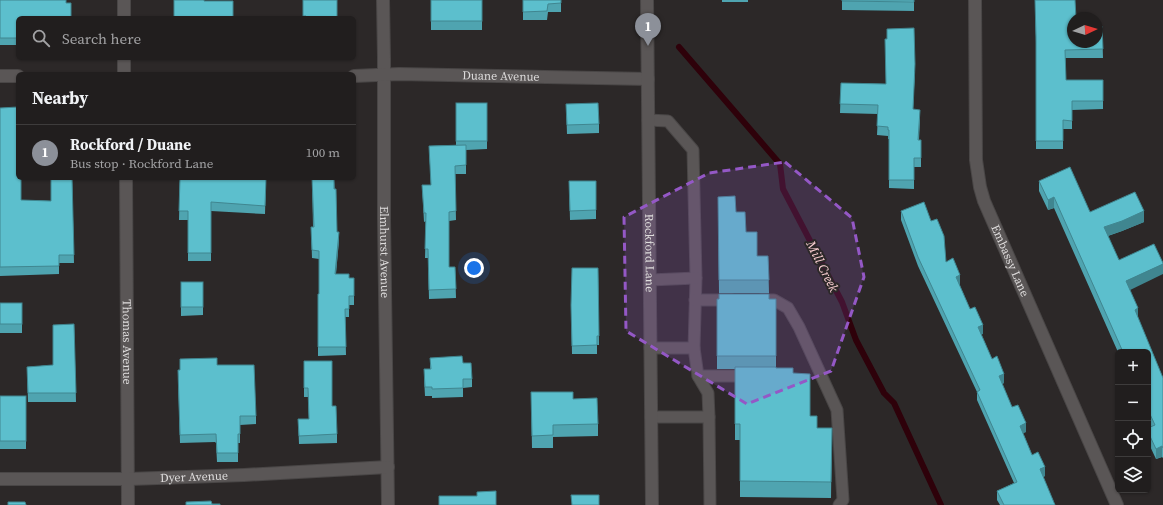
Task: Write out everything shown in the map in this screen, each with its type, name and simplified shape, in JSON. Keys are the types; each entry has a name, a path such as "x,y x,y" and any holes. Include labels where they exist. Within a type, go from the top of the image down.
{"street":[{"path":"124,0 124,16"},
{"name":"Elmhurst Avenue","path":"383,0 388,505"},
{"name":"Rockford Lane","path":"647,0 652,505"},
{"name":"Embassy Lane","path":"974,0 976,160 984,202 1117,505"},
{"path":"124,60 124,72"},
{"name":"Duane Avenue","path":"356,76 384,76 399,74 648,79"},
{"path":"0,76 16,76"},
{"name":"Thomas Avenue","path":"126,180 128,505"},
{"name":"Dyer Avenue","path":"0,479 128,479 244,475 388,467"}],"lane":[{"path":"648,120 668,121 693,150 696,278 694,348 698,376 708,393 710,505"},
{"path":"650,280 696,278"},
{"path":"695,300 774,300 788,308 799,327 837,410 843,500 839,505"},
{"path":"650,348 694,348"},
{"path":"806,375 821,375"},
{"path":"698,376 760,376"},
{"path":"651,417 709,417"}],"highlighted area":[{"path":"785,162 852,218 864,277 831,371 747,404 626,331 624,217 709,173"}],"building":[{"path":"0,0 66,0 66,3 71,3 71,16 16,16 16,38 0,38"},
{"path":"174,0 233,1 233,16 174,16"},
{"path":"303,0 337,0 337,16 303,16"},
{"path":"431,0 482,0 482,21 431,21"},
{"path":"523,0 561,0 561,3 548,4 547,11 523,12"},
{"path":"914,0 914,2 842,1"},
{"path":"1035,0 1075,0 1076,12 1067,12 1067,48 1103,48 1065,50 1066,80 1103,80 1103,101 1072,101 1072,121 1063,120 1063,141 1036,141"},
{"path":"914,28 915,64 913,109 920,110 918,140 921,140 921,158 914,158 914,180 889,180 889,130 888,127 877,126 878,105 840,104 841,83 886,84 885,39 887,39 887,29"},
{"path":"456,103 487,103 487,141 456,141"},
{"path":"598,103 599,124 567,125 566,104"},
{"path":"16,107 16,180 21,180 21,200 51,201 51,180 72,180 74,255 59,255 59,266 0,267 0,108"},
{"path":"466,145 466,165 455,166 456,211 449,212 449,267 455,267 456,289 429,290 428,249 425,249 426,213 424,213 422,185 431,185 429,146"},
{"path":"1070,167 1090,212 1135,192 1144,211 1104,227 1119,260 1154,244 1163,263 1126,281 1138,308 1135,310 1163,378 1163,448 1162,446 1156,449 1151,438 1151,427 1155,425 1151,416 1151,349 1122,349 1054,197 1048,200 1039,181"},
{"path":"180,180 266,180 265,206 211,202 211,253 188,253 188,211 179,211"},
{"path":"312,180 334,180 334,189 336,189 337,232 339,232 335,274 349,274 349,278 354,278 354,296 349,296 349,309 345,309 346,347 318,347 319,251 312,250 311,227 314,227"},
{"path":"569,181 596,181 596,210 570,211"},
{"path":"735,196 736,212 745,212 746,232 757,232 757,256 768,256 769,280 719,280 718,197"},
{"path":"924,202 931,221 937,219 944,236 946,262 953,258 960,275 956,277 970,309 975,307 983,325 978,327 992,359 997,356 1004,374 999,376 1012,407 1018,405 1026,423 1020,426 1032,455 1038,452 1045,467 1040,469 1055,505 1004,505 997,491 1017,482 977,392 980,390 918,257 901,211"},
{"path":"572,268 598,268 599,336 597,336 597,345 572,346"},
{"path":"181,282 203,282 203,307 181,307"},
{"path":"719,294 769,294 769,299 776,299 776,356 717,356 717,299 719,299"},
{"path":"0,303 22,303 22,324 0,324"},
{"path":"74,324 76,393 28,393 27,367 53,365 53,325"},
{"path":"462,356 463,363 471,363 472,379 463,379 463,388 432,389 432,387 425,387 424,369 431,369 430,358"},
{"path":"217,358 217,365 254,365 256,416 240,416 238,453 217,453 216,434 180,435 178,370 180,370 180,359"},
{"path":"304,361 332,361 332,406 336,406 337,434 299,436 298,419 309,419 308,388 304,388"},
{"path":"735,367 793,368 793,373 810,374 810,416 817,416 817,428 832,428 831,482 740,481 740,424 735,424"},
{"path":"531,392 573,392 573,399 597,398 598,424 553,425 553,435 532,436"},
{"path":"0,396 26,396 26,441 0,441"},
{"path":"496,491 496,505 439,505 439,496 477,496 477,492"},
{"path":"571,495 599,495 599,505 572,505"},
{"path":"211,501 212,504 220,505 186,505 186,502"},
{"path":"8,502 25,502 26,505 8,505"}],"waterway":[{"name":"Mill Creek","path":"679,47 780,164 783,189 842,302 856,340 884,393 894,403 941,505"}],"place":[{"name":"Rockford / Duane","path":"648,46"}]}
